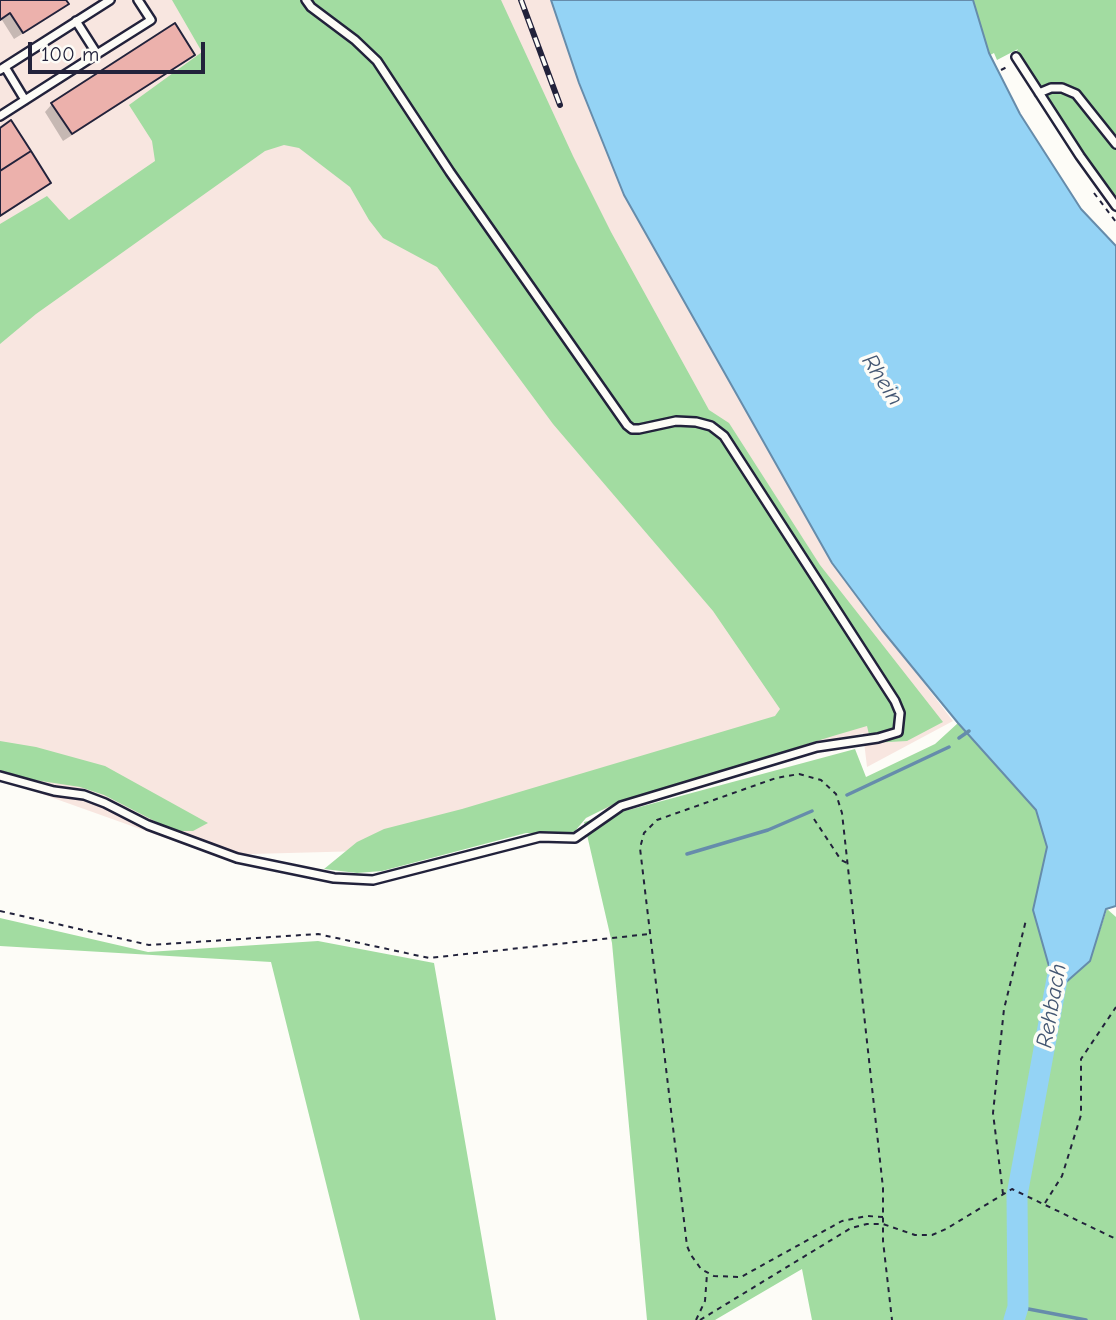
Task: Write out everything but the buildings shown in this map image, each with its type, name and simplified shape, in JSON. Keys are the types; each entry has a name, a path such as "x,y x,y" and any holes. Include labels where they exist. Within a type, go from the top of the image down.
{"lane":[{"path":"25,100 2,68 76,21 99,3 110,0"},
{"path":"0,116 151,20 138,0"},
{"path":"0,776 54,791 84,795 171,834 237,858 334,878 373,880 540,837 575,838 621,806 817,747 878,738 898,732 900,713 895,701 724,436 711,426 696,422 676,421 639,429 632,429 627,425 458,184 377,61 306,0"},
{"path":"76,21 97,54"},
{"path":"1014,60 1116,205"},
{"path":"1039,93 1051,88 1062,88 1076,94 1116,144"}],"path":[{"path":"1001,71 1014,60"},
{"path":"883,1217 867,1216 842,1221 741,1277 723,1278 707,1273 695,1262 687,1247 640,848 644,833 657,820 776,778 799,774 821,780 836,794 842,813 883,1188 883,1217 883,1241 892,1320"},
{"path":"814,819 841,860 848,864"},
{"path":"0,911 149,945 318,934 429,958 650,934"},
{"path":"1003,1195 993,1113 1004,1009 1026,920"},
{"path":"1045,1204 1062,1176 1081,1115 1082,1059 1116,1007"},
{"path":"700,1320 851,1228 883,1224 915,1234 932,1234 946,1229 1012,1189 1116,1239"},
{"path":"696,1320 705,1301 707,1273"}],"shaded area":[{"path":"0,0 551,0 579,83 624,195 832,563 953,721 867,767 863,733 552,825 402,850 213,855 0,779"}],"green space":[{"path":"172,0 501,0 611,232 709,410 729,423 820,565 943,722 907,741 871,743 867,726 833,736 612,805 586,818 575,831 565,835 526,833 382,871 357,873 324,869 357,842 384,829 462,809 775,716 780,709 713,611 553,424 437,267 383,238 350,187 299,148 284,145 265,151 36,314 0,344 0,224 47,196 69,220 155,161 152,141 129,105 202,52"},
{"path":"922,0 1116,0 1116,213 1068,147 1011,58 1018,49 997,60 994,53 952,75"},
{"path":"958,723 1036,810 1047,847 1033,910 1056,990 1090,961 1107,909 1116,917 1116,1320 812,1320 802,1269 715,1320 647,1320 612,943 584,822 855,749 866,777 935,744"},
{"path":"0,741 36,747 105,766 208,823 193,831 174,831 104,795 80,787 28,779 0,770"},
{"path":"0,918 148,952 318,941 434,963 496,1320 360,1320 271,962 0,946"}],"water":[{"name":"Rhein","path":"551,0 973,0 989,53 1020,114 1081,209 1116,246 1116,906 1106,909 1090,961 1056,991 1033,910 1047,847 1036,810 958,723 882,630 832,563 624,195 579,83"}],"waterway":[{"path":"959,738 969,731"},
{"path":"847,795 949,747"},
{"path":"687,854 768,830 812,811"},
{"name":"Rehbach","path":"1014,1320 1018,1307 1017,1195 1060,963"},
{"path":"1018,1307 1086,1320"}],"railway":[{"path":"521,0 560,105"}]}
